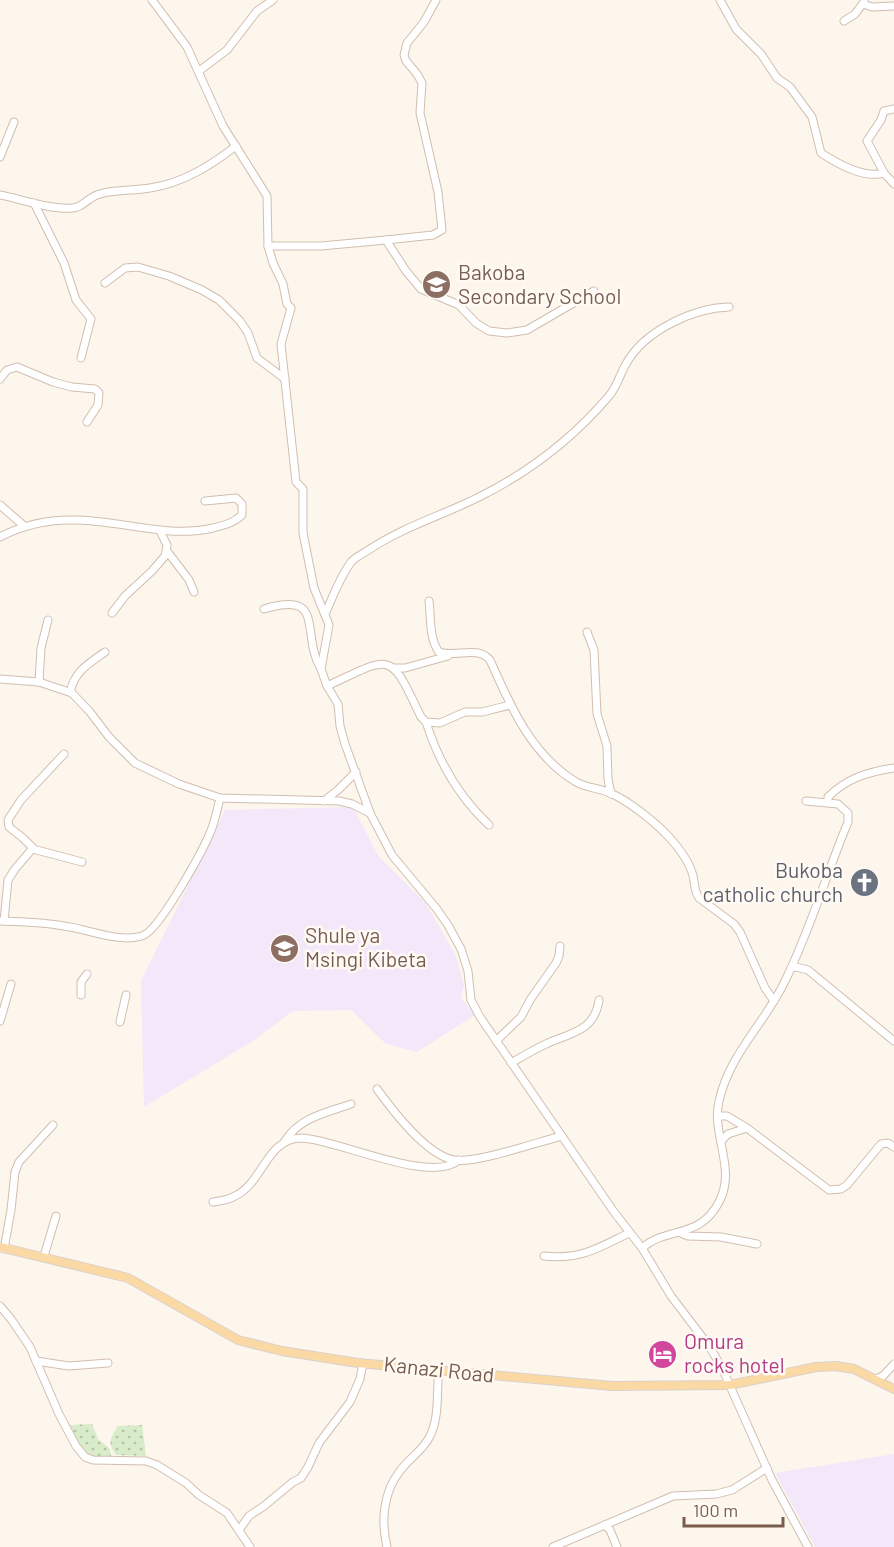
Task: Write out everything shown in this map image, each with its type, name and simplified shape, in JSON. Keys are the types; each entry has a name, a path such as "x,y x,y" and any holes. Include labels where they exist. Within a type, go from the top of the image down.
{"main road":[{"name":"Kanazi Road","path":"2,1248 128,1278 238,1340 282,1351 363,1363 612,1386 730,1385 826,1367 854,1370 894,1389"}],"street":[{"path":"152,0 187,47 223,126 268,199 268,246 283,284 287,304 291,308 281,344 296,482 303,489 303,533 314,588 329,626 321,669"},
{"path":"199,71 231,47 257,11 273,0"},
{"path":"268,246 321,246 422,237 437,234 442,230 438,192 420,113 422,85 404,55 407,44 424,22 436,0"},
{"path":"720,0 736,29 761,54 777,78 790,87 812,117 820,153 864,174 885,173"},
{"path":"844,21 855,14 864,2 872,7 894,6"},
{"path":"894,109 885,109 867,140 869,148 894,184"},
{"path":"0,157 14,122"},
{"path":"0,195 73,208 81,206 90,197 102,193 166,185 195,174 236,146"},
{"path":"34,202 59,253 76,300 90,316 91,324 81,358"},
{"path":"386,240 421,289 459,305 476,323 495,333 527,330 594,291"},
{"path":"105,283 118,273 133,267 170,276 202,290 219,300 240,321 248,333 257,358 285,379"},
{"path":"325,614 352,561 382,540 481,497 523,473 567,437 611,394 626,362 648,338 697,311 712,307 729,307"},
{"path":"0,379 7,370 16,367 63,385 95,389 99,393 99,403 87,422"},
{"path":"0,537 23,525 72,520 160,531 206,530 232,523 242,515 242,504 236,498 205,501"},
{"path":"0,505 23,525"},
{"path":"112,613 125,596 163,561 167,551 160,531"},
{"path":"167,551 189,580 194,592"},
{"path":"429,600 435,646 440,653 478,652 487,657 510,705 532,740 566,775 582,785 611,794 632,806 669,837 690,867 699,898 734,924 740,932 765,988 774,1001"},
{"path":"264,609 289,604 299,606 305,611 310,625 312,652 327,686 339,704 342,735 370,813 392,855 454,935 467,964 471,1000 496,1041 629,1233 642,1248 671,1296 709,1346 730,1385 767,1468 808,1547"},
{"path":"39,682 41,648 48,620"},
{"path":"586,632 594,650 597,714 606,746 611,794"},
{"path":"70,692 73,680 78,674 105,652"},
{"path":"327,686 376,664 405,668 455,654"},
{"path":"395,668 421,717 426,722 435,749 454,786 470,807 489,825"},
{"path":"0,679 39,682 70,692 135,763 179,784 220,798 324,801 352,804 370,813"},
{"path":"426,722 440,723 465,712 482,712 510,705"},
{"path":"64,754 21,800 8,820 9,827 33,849 82,862"},
{"path":"828,802 828,797 846,781 869,772 894,768"},
{"path":"324,801 356,772"},
{"path":"33,849 8,880 2,921 64,926 112,936 135,937 147,934 200,855 215,819 220,798"},
{"path":"642,1248 650,1242 681,1233 700,1224 711,1214 721,1199 725,1179 718,1103 735,1058 774,1001 790,969 848,822 848,813 838,804 806,801"},
{"path":"496,1041 521,1017 560,956 560,946"},
{"path":"790,969 796,967 808,970 894,1041"},
{"path":"81,994 81,982 87,974"},
{"path":"0,1021 11,984"},
{"path":"120,1022 126,995"},
{"path":"511,1063 546,1044 583,1029 597,1012 599,1000"},
{"path":"377,1089 397,1117 444,1157 459,1160 477,1158 562,1136"},
{"path":"285,1141 291,1131 310,1118 351,1104"},
{"path":"718,1116 728,1116 747,1128 829,1190 841,1189 847,1185 881,1144 888,1143 894,1147"},
{"path":"2,1248 10,1221 15,1172 19,1162 54,1125"},
{"path":"722,1140 728,1134 747,1128"},
{"path":"213,1202 236,1196 246,1189 280,1144 299,1138 319,1141 410,1165 446,1166 459,1160"},
{"path":"44,1257 56,1216"},
{"path":"544,1256 580,1255 629,1233"},
{"path":"681,1233 688,1236 721,1237 757,1244"},
{"path":"0,1306 24,1336 59,1414 76,1446 85,1457 93,1461 146,1461 157,1465 227,1512 250,1547"},
{"path":"36,1361 69,1366 108,1363"},
{"path":"239,1530 249,1516 301,1478 319,1443 343,1413 355,1392 363,1363"},
{"path":"876,1379 883,1376 894,1364"},
{"path":"387,1547 383,1516 390,1490 400,1471 421,1450 431,1434 437,1411 436,1389 439,1371"},
{"path":"553,1547 677,1495 716,1494 732,1490 767,1468"},
{"path":"604,1525 610,1530 618,1547"}],"shaded area":[{"path":"353,807 379,857 425,902 456,956 464,985 461,998 475,1015 417,1052 386,1044 351,1010 293,1011 253,1041 144,1107 141,981 225,810"},
{"path":"894,1454 894,1547 815,1547 775,1473"}],"green space":[{"path":"92,1424 98,1439 110,1449 111,1456 86,1456 68,1425"},
{"path":"142,1425 146,1456 116,1455 111,1447 111,1440 118,1426"}],"place":[{"name":"Bakoba Secondary School","path":"437,285"},
{"name":"Bukoba catholic church","path":"864,883"},
{"name":"Shule ya Msingi Kibeta","path":"284,948"},
{"name":"Omura rocks hotel","path":"663,1354"}]}
